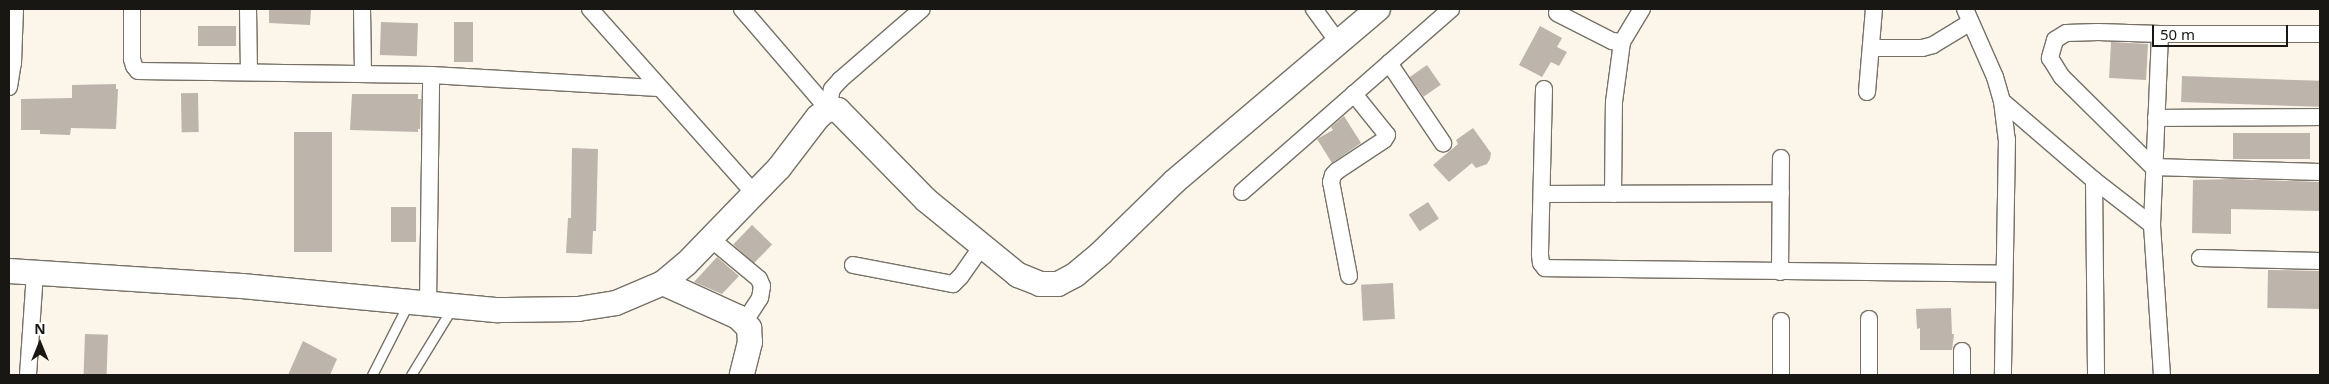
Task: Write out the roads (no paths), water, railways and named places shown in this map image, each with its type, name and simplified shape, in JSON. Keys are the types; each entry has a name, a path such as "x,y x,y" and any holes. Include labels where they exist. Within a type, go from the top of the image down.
{"street":[{"path":"9,87 13,63 15,9"},
{"path":"132,9 132,59 138,71 249,71 432,75 659,88"},
{"path":"248,9 249,71"},
{"path":"362,9 363,74"},
{"path":"590,9 755,194"},
{"path":"742,9 828,109 838,110 926,200 1018,275 1040,284 1058,284 1075,275 1175,180 1378,9"},
{"path":"9,271 164,280 498,310 578,309 616,303 663,283 711,239 779,168 818,117 828,109 832,89 840,80 922,9"},
{"path":"1314,9 1338,42"},
{"path":"1242,192 1451,9"},
{"path":"1613,194 1614,102 1622,42 1642,9"},
{"path":"1867,92 1874,9"},
{"path":"1557,13 1612,41 1622,42"},
{"path":"1871,48 1909,49 1933,46 1968,16 1995,77 2002,101 2007,139 2003,375"},
{"path":"2320,34 2066,33 2055,40 2050,58 2062,77 2153,167 2320,172"},
{"path":"2160,34 2152,226 2162,375"},
{"path":"1389,63 1443,143"},
{"path":"418,302 432,75"},
{"path":"1544,90 1540,263 1546,268 2004,274"},
{"path":"1349,276 1332,182 1333,175 1384,140 1387,135 1354,94"},
{"path":"2002,101 2094,180 2152,226"},
{"path":"2156,118 2320,117"},
{"path":"1780,272 1781,158"},
{"path":"2094,180 2096,375"},
{"path":"1542,194 1781,194"},
{"path":"711,239 759,279 762,286 760,298 744,323"},
{"path":"853,265 952,284 961,276 982,246"},
{"path":"2200,258 2320,261"},
{"path":"28,375 35,273"},
{"path":"663,283 738,317 750,328 750,342 742,375"},
{"path":"1869,375 1870,319"},
{"path":"1781,321 1781,375"},
{"path":"1962,351 1962,375"}],"lane":[{"path":"372,375 418,302"},
{"path":"410,375 454,305"}]}
